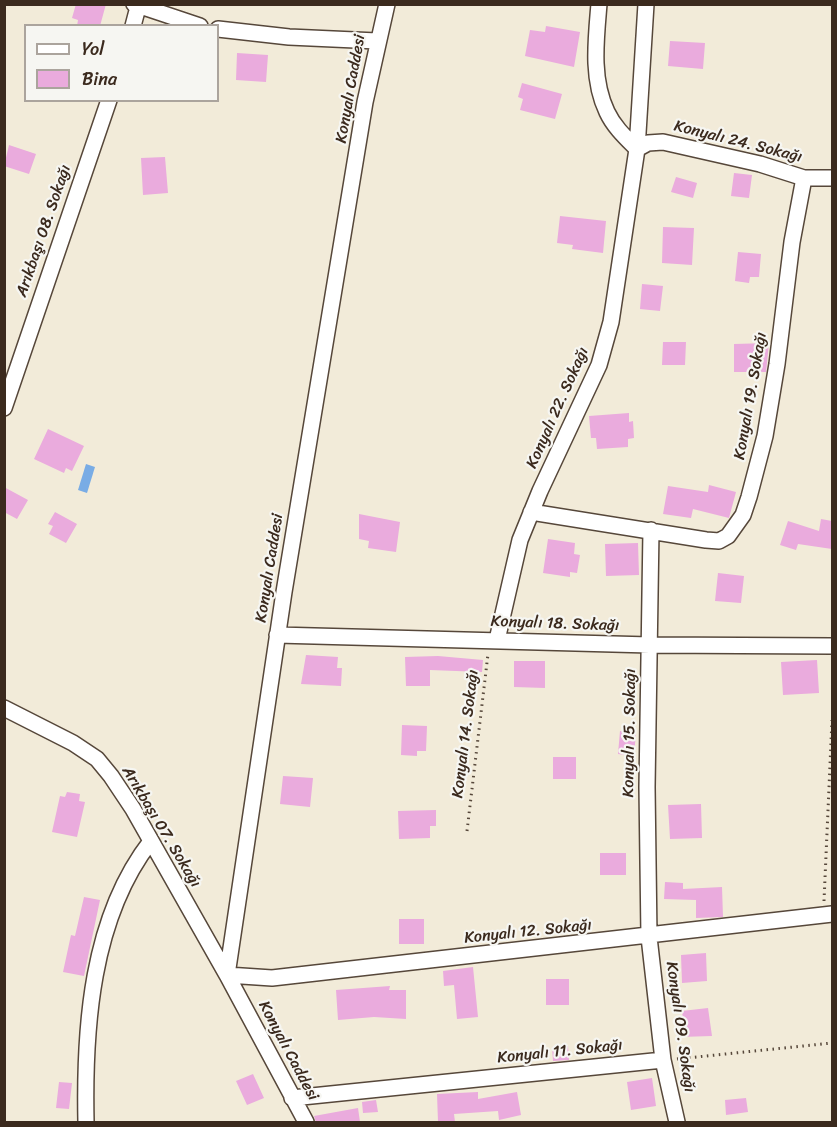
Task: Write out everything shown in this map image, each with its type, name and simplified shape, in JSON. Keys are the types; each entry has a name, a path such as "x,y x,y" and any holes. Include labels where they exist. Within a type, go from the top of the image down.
{"street":[{"name":"Konyalı Caddesi","path":"306,1122 227,975 277,635 376,41 387,4"},
{"path":"600,4 596,62 602,100 613,123 637,149"},
{"name":"Konyalı 22. Sokağı","path":"493,640 516,554 531,512 593,380 605,345 625,242 637,149 646,4"},
{"path":"133,24 136,6 194,24"},
{"path":"219,29 289,37 376,41"},
{"name":"Arıkbaşı 08. Sokağı","path":"4,408 108,102"},
{"name":"Konyalı 24. Sokağı","path":"637,149 648,143 663,142 760,164 804,178 832,178"},
{"name":"Konyalı 19. Sokağı","path":"651,531 719,541 728,536 744,514 765,436 804,178"},
{"path":"531,512 651,531"},
{"name":"Konyalı 15. Sokağı","path":"649,937 647,787 651,531"},
{"name":"Konyalı 18. Sokağı","path":"277,635 650,645 832,646"},
{"name":"Arıkbaşı 07. Sokağı","path":"4,708 73,743 97,759 122,792 227,975"},
{"path":"86,1122 88,1024 98,969 114,906 122,886 137,859 151,841"},
{"name":"Konyalı 12. Sokağı","path":"227,975 272,978 828,915"},
{"name":"Konyalı 09. Sokağı","path":"649,937 663,1060 677,1122"},
{"name":"Konyalı 11. Sokağı","path":"292,1098 663,1060"}],"path":[{"name":"Konyalı 14. Sokağı","path":"467,831 493,640"},
{"path":"828,915 832,720"},
{"path":"663,1060 832,1043"}],"water":[{"path":"86,464 95,467 87,493 78,490"}],"building":[{"path":"76,4 106,4 101,24 77,24 78,20 72,18"},
{"path":"546,26 580,32 574,67 525,56 530,30 545,32"},
{"path":"670,41 705,43 703,69 668,66"},
{"path":"237,53 268,55 266,82 236,80"},
{"path":"522,83 562,94 555,119 520,110 523,99 518,97"},
{"path":"9,145 36,154 29,174 4,166"},
{"path":"165,157 168,193 143,195 141,158"},
{"path":"734,173 752,175 749,198 731,196"},
{"path":"676,177 697,183 693,198 671,192"},
{"path":"560,216 606,221 603,253 572,249 573,245 557,243"},
{"path":"663,227 694,228 692,265 662,263"},
{"path":"738,252 761,254 759,277 750,277 749,283 735,281"},
{"path":"642,284 663,286 660,311 640,309"},
{"path":"663,342 686,342 685,365 662,365"},
{"path":"769,343 766,372 734,372 734,344"},
{"path":"629,413 629,422 633,421 634,438 628,439 628,447 597,449 596,438 591,438 589,416"},
{"path":"48,429 84,446 72,471 66,468 64,473 34,459"},
{"path":"709,485 736,492 729,518 693,509 691,518 663,514 668,486 708,492"},
{"path":"4,487 28,500 17,519 4,512"},
{"path":"55,512 77,524 66,543 49,534 53,526 48,524"},
{"path":"359,514 400,522 396,552 368,548 369,541 359,539"},
{"path":"821,519 832,521 832,549 798,544 796,550 780,545 788,521 819,531"},
{"path":"548,539 575,543 574,554 580,555 577,573 570,572 570,577 543,573"},
{"path":"638,543 639,575 606,576 605,544"},
{"path":"718,573 744,576 741,603 715,601"},
{"path":"306,655 338,657 337,668 342,668 341,686 301,684"},
{"path":"438,656 483,660 482,672 430,670 430,686 406,686 405,657"},
{"path":"817,660 819,693 783,695 781,662"},
{"path":"514,661 545,661 545,688 514,687"},
{"path":"402,725 427,726 426,751 417,751 417,756 401,755"},
{"path":"620,731 636,732 634,756 618,754"},
{"path":"553,757 576,757 576,779 553,779"},
{"path":"283,776 313,778 310,807 280,804"},
{"path":"67,792 80,794 79,801 85,802 77,837 52,832 60,796 65,797"},
{"path":"701,804 702,838 670,839 668,805"},
{"path":"436,810 436,826 430,826 430,838 399,839 398,811"},
{"path":"600,853 626,853 626,875 600,875"},
{"path":"665,882 683,883 683,889 722,887 723,917 696,918 696,900 664,899"},
{"path":"84,897 100,900 84,976 63,972 71,935 75,936"},
{"path":"399,919 424,919 424,944 399,944"},
{"path":"706,953 707,981 682,983 681,955"},
{"path":"473,967 478,1017 457,1019 454,985 444,986 443,971"},
{"path":"546,979 569,979 569,1005 546,1005"},
{"path":"390,986 389,990 406,990 406,1019 374,1017 338,1020 336,990"},
{"path":"708,1008 712,1036 680,1037 678,1021 683,1021 682,1011"},
{"path":"568,1046 569,1060 553,1061 552,1047"},
{"path":"253,1074 264,1098 247,1105 236,1081"},
{"path":"652,1078 656,1106 631,1110 627,1082"},
{"path":"59,1082 72,1083 69,1109 56,1108"},
{"path":"478,1092 478,1099 517,1092 521,1115 499,1120 498,1111 454,1114 455,1122 438,1122 437,1094"},
{"path":"746,1098 748,1112 726,1115 725,1100"},
{"path":"376,1100 378,1112 363,1113 362,1102"},
{"path":"358,1108 360,1122 316,1122 314,1116"}]}
